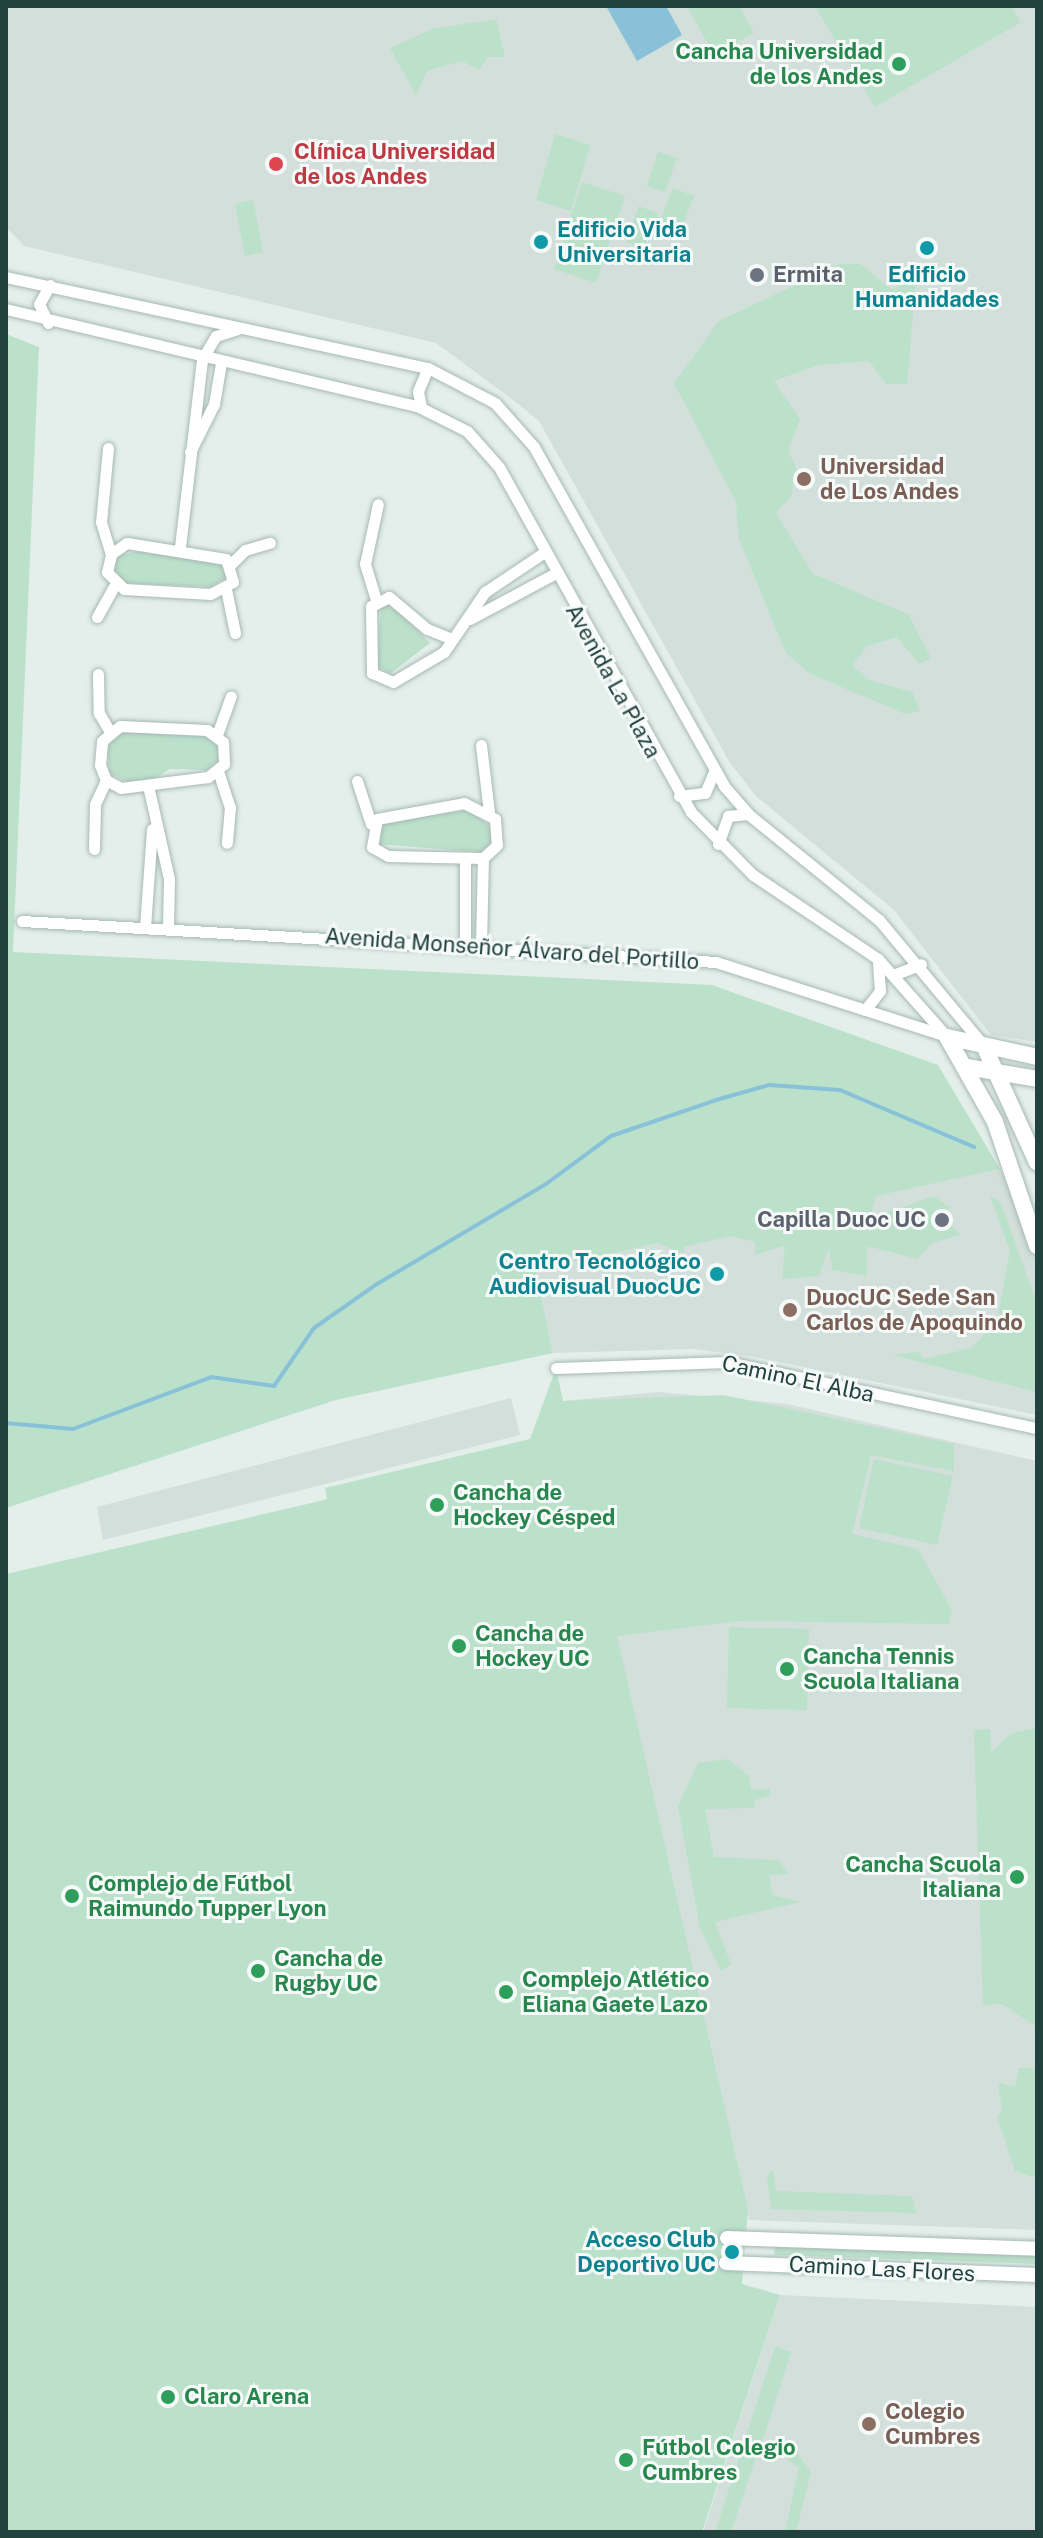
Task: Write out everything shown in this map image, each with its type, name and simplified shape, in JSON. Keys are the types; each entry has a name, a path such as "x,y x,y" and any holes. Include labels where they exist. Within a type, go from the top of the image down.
{"main road":[{"name":"Avenida Monseñor Álvaro del Portillo","path":"947,1037 1037,1057"},
{"name":"Avenida La Plaza","path":"947,1037 967,1067 1001,1136 1037,1246"},
{"name":"Avenida La Plaza","path":"984,1046 1000,1073 1037,1163"},
{"path":"967,1067 1037,1079"}],"street":[{"name":"Avenida La Plaza","path":"6,277 428,368 495,403 534,447 714,771 748,814 879,920 921,964 984,1046"},
{"path":"48,323 39,304 50,285"},
{"name":"Avenida La Plaza","path":"6,309 48,323 421,407 457,423 490,454 679,796 718,844 878,959 947,1037"},
{"path":"180,547 188,456 202,359 216,336 240,328"},
{"path":"188,456 214,404 221,363"},
{"path":"421,407 418,391 428,368"},
{"path":"108,448 101,522 111,554 107,572 115,585"},
{"path":"378,504 365,564 376,600 368,651 376,679 408,676 452,639 470,619 485,592 543,553"},
{"path":"111,554 127,543 180,547 231,564"},
{"path":"235,633 226,589 231,564 245,550 270,543"},
{"path":"470,619 554,574"},
{"path":"115,585 226,589"},
{"path":"97,617 115,585"},
{"path":"376,600 389,597 427,629 452,639"},
{"path":"94,849 95,804 106,780 100,765 109,730 99,713 98,674"},
{"path":"217,735 231,696"},
{"path":"109,730 217,735"},
{"path":"217,735 226,750 218,771 230,807 227,843"},
{"path":"481,745 489,812 500,836 483,858 481,945"},
{"path":"106,780 149,790 177,775 218,771"},
{"path":"679,796 705,793 714,771"},
{"path":"357,781 371,824 372,847 379,854 483,858"},
{"path":"145,927 152,828 149,790"},
{"path":"371,824 464,803 489,812"},
{"path":"718,844 728,816 748,814"},
{"path":"152,828 167,868 168,928"},
{"path":"465,859 465,944"},
{"name":"Avenida Monseñor Álvaro del Portillo","path":"22,921 465,944 716,962 947,1037"},
{"path":"865,1010 880,991 878,959"},
{"path":"893,975 921,964"},
{"name":"Camino El Alba","path":"556,1368 728,1362 1037,1428"},
{"name":"Camino Las Flores","path":"727,2238 1037,2249"},
{"path":"805,2241 805,2266"},
{"name":"Camino Las Flores","path":"726,2263 1037,2275"}],"shaded area":[{"name":"Universidad de Los Andes","path":"6,6 1037,6 1037,1042 991,1035 894,910 757,797 730,763 539,421 517,403 436,343 24,246 6,227"},
{"name":"DuocUC Sede San Carlos de Apoquindo","path":"1000,1169 1037,1256 1037,1415 755,1357 694,1349 553,1353 534,1270"},
{"path":"659,1392 787,1404 1037,1461 1037,2230 749,2220 563,1401"},
{"path":"511,1398 520,1435 103,1540 97,1507"},
{"name":"Colegio Cumbres","path":"780,2295 1037,2307 1037,2532 703,2532"}],"green space":[{"path":"687,6 739,6 754,33 714,55"},
{"name":"Cancha Universidad de los Andes","path":"815,6 1011,6 1021,22 875,107"},
{"path":"496,19 505,57 488,57 479,70 462,61 427,71 416,95 390,48 432,29"},
{"path":"555,134 590,145 571,211 536,200"},
{"path":"658,152 677,158 665,192 647,186"},
{"path":"582,182 625,196 596,283 554,269"},
{"path":"673,188 694,196 680,232 659,224"},
{"path":"253,200 263,252 245,256 235,204"},
{"path":"639,206 659,214 646,249 626,242"},
{"path":"840,264 860,264 891,289 916,280 907,384 886,384 869,361 818,365 774,381 800,419 788,451 797,470 791,496 776,513 813,574 908,614 931,658 919,664 897,637 867,646 852,666 869,680 912,692 920,711 905,714 809,673 786,653 739,539 736,502 674,383 719,321"},
{"path":"6,334 39,347 13,952 712,985 938,1065 1000,1169 876,1196 870,1219 934,1196 950,1208 943,1215 960,1235 932,1243 917,1259 867,1246 867,1276 832,1270 829,1247 819,1276 782,1279 785,1245 755,1255 755,1242 731,1236 683,1247 684,1254 659,1243 535,1270 553,1353 336,1400 6,1508"},
{"path":"140,551 225,563 227,577 211,587 121,583 113,568 119,555"},
{"path":"390,603 430,643 390,674 377,665 381,606"},
{"path":"129,727 199,732 217,743 218,760 207,770 170,769 146,784 127,782 109,773 108,753 111,737"},
{"path":"472,810 493,830 492,844 480,852 375,844 374,827 384,820"},
{"path":"990,1196 1001,1203 1037,1304 1037,1392 892,1355 919,1352 924,1359 971,1348 997,1322 1010,1251"},
{"path":"556,1368 563,1401 724,1395 954,1444 954,1471 871,1455 852,1534 918,1549 952,1610 949,1624 738,1621 617,1636 748,2210 742,2284 780,2295 702,2532 6,2532 6,1574 320,1501 327,1499 325,1488 530,1439"},
{"path":"874,1459 953,1476 937,1545 859,1528"},
{"path":"729,1627 809,1629 807,1710 727,1708"},
{"path":"1037,1728 1037,2027 1002,2004 983,2005 974,1730 990,1729 991,1753 1012,1733"},
{"path":"728,1759 749,1776 751,1790 770,1789 771,1795 755,1800 754,1808 705,1809 714,1857 778,1860 789,1874 769,1875 772,1895 800,1902 715,1922 731,1964 721,1971 700,1928 678,1806 698,1763"},
{"path":"1019,2068 1037,2068 1037,2178 1015,2171 997,2116 1002,2112 998,2082 1015,2087"},
{"path":"773,2170 776,2191 912,2196 916,2213 771,2209 767,2175"},
{"path":"775,2246 1037,2254 1037,2264 774,2255"},
{"path":"775,2347 791,2352 762,2443 793,2447 811,2472 796,2532 785,2532 799,2468 778,2452 756,2457 731,2532 715,2532"}],"water":[{"path":"606,6 666,6 682,35 637,61"}],"waterway":[{"path":"6,1423 73,1429 211,1377 274,1386 314,1328 377,1284 546,1184 611,1136 716,1100 769,1085 840,1090 974,1147"}],"place":[{"name":"Cancha Universidad de los Andes","path":"899,64"},
{"name":"Clínica Universidad de los Andes","path":"276,164"},
{"name":"Edificio Vida Universitaria","path":"541,242"},
{"name":"Edificio Humanidades","path":"927,248"},
{"name":"Ermita","path":"757,275"},
{"name":"Universidad de Los Andes","path":"804,479"},
{"name":"Capilla Duoc UC","path":"942,1220"},
{"name":"Centro Tecnológico Audiovisual DuocUC","path":"717,1274"},
{"name":"DuocUC Sede San Carlos de Apoquindo","path":"790,1310"},
{"name":"Cancha de Hockey Césped","path":"437,1505"},
{"name":"Cancha de Hockey UC","path":"459,1646"},
{"name":"Cancha Tennis Scuola Italiana","path":"787,1669"},
{"name":"Cancha Scuola Italiana","path":"1017,1877"},
{"name":"Complejo de Fútbol Raimundo Tupper Lyon","path":"72,1896"},
{"name":"Cancha de Rugby UC","path":"258,1971"},
{"name":"Complejo Atlético Eliana Gaete Lazo","path":"506,1992"},
{"name":"Acceso Club Deportivo UC","path":"732,2252"},
{"name":"Claro Arena","path":"168,2397"},
{"name":"Colegio Cumbres","path":"869,2424"},
{"name":"Fútbol Colegio Cumbres","path":"626,2460"}]}
